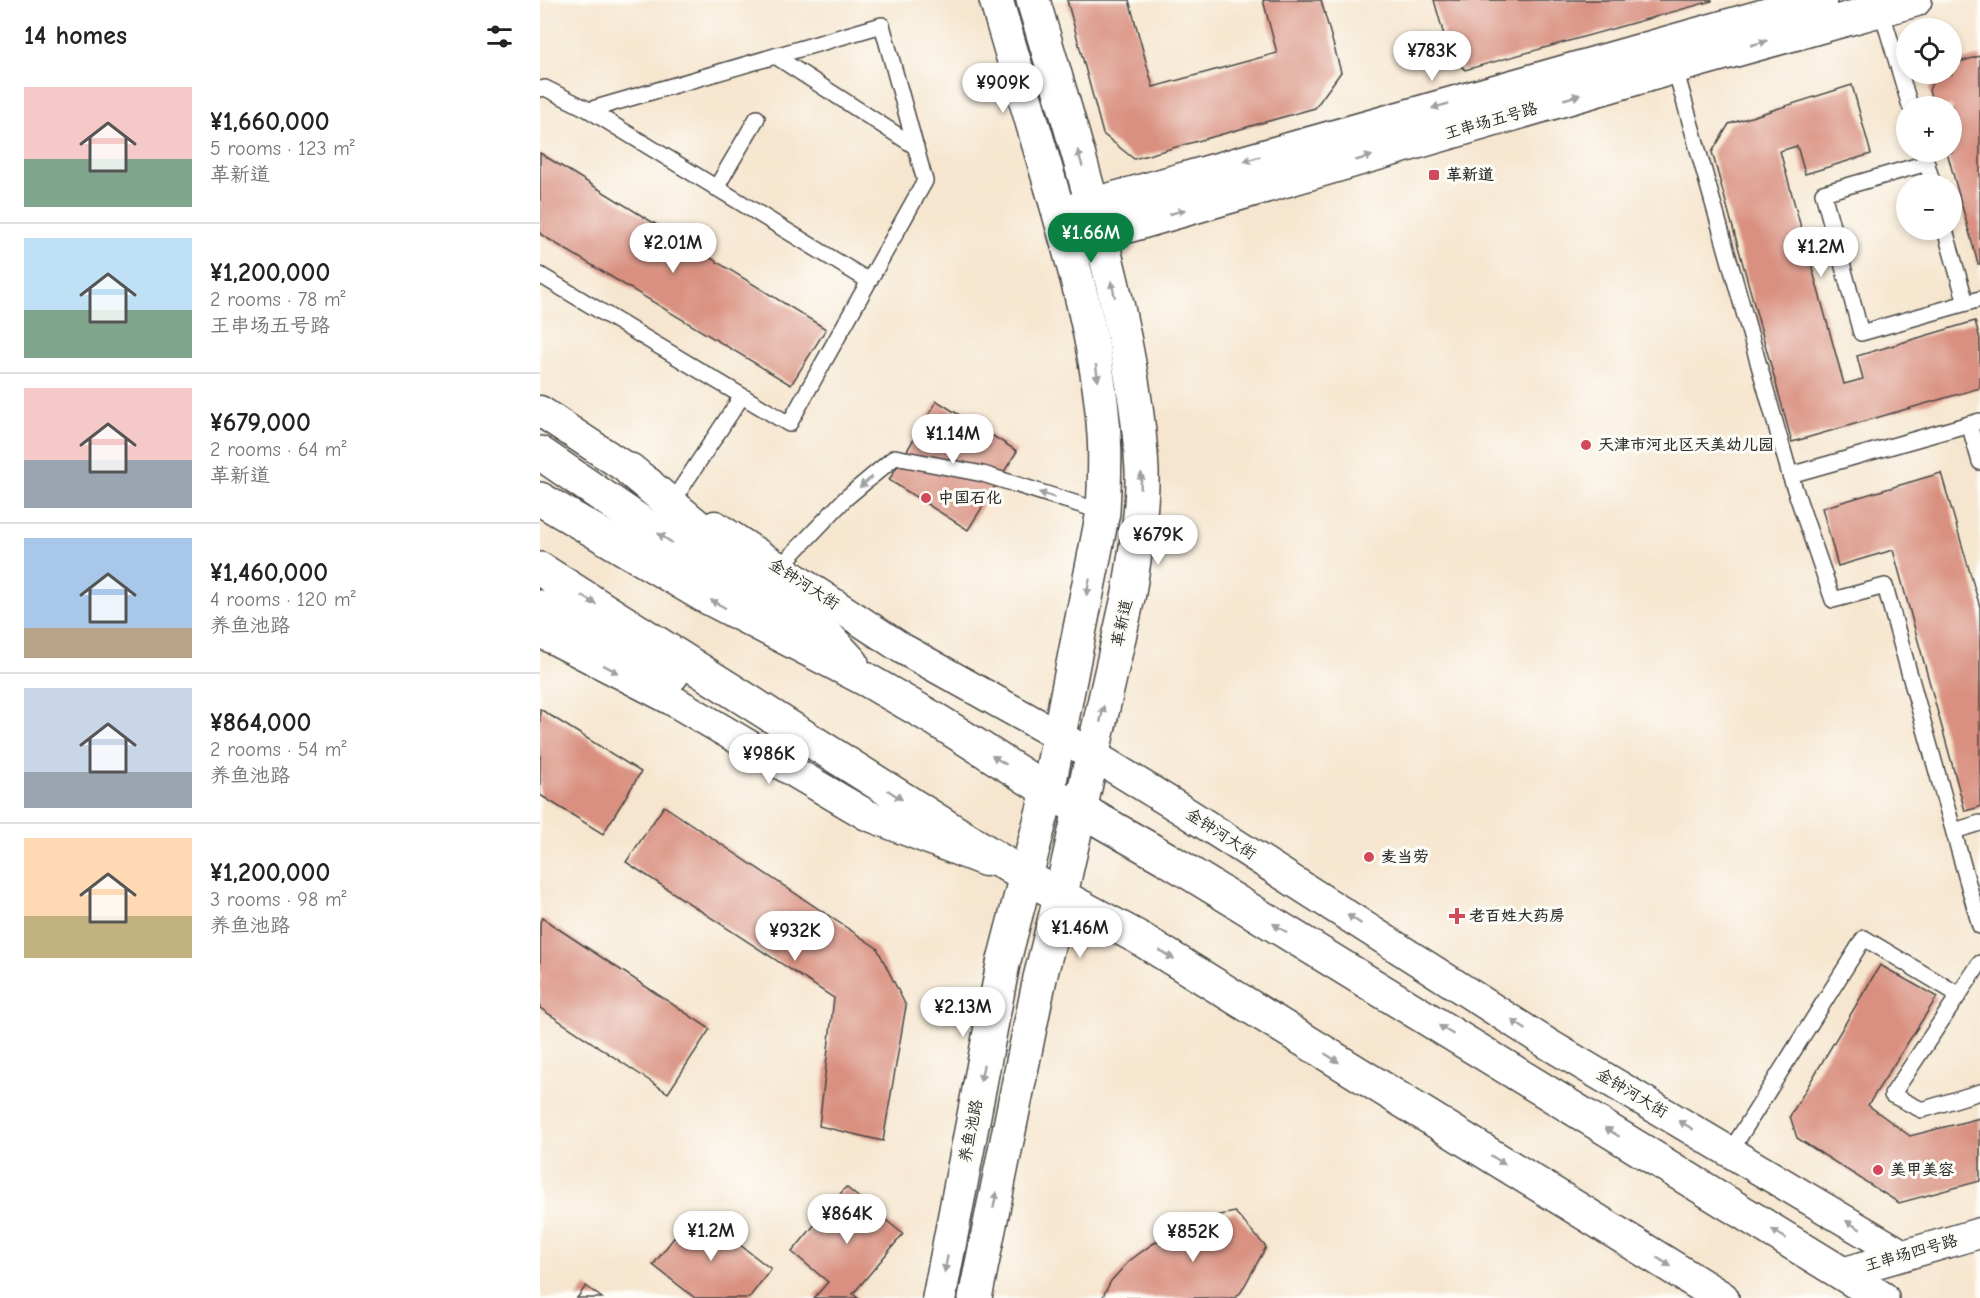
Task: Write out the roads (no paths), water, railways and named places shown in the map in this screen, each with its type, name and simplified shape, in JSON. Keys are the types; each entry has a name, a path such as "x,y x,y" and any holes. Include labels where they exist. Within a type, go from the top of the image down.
{"main road":[{"path":"996,0 1063,229 1096,365 1104,435 1103,512 1048,791"},
{"name":"革新道","path":"1033,0 1097,219 1125,336 1138,412 1142,472 1129,592 1062,894"},
{"name":"王串场五号路","path":"1672,54 1820,0"},
{"name":"王串场五号路","path":"1063,229 1672,54 1879,5 1915,0"},
{"path":"540,453 867,680"},
{"path":"630,470 830,638 867,680"},
{"path":"540,499 703,595 867,680 938,721 1048,791 1245,906 1882,1298"},
{"path":"540,568 1026,877 1062,894 1140,938 1722,1298"},
{"path":"540,607 868,777"},
{"name":"养鱼池路","path":"939,1298 1003,964 1048,791"},
{"path":"975,1298 1040,978 1062,894"},
{"name":"养鱼池路","path":"1000,1022 1003,964"},
{"path":"1040,978 1043,1029"}],"street":[{"name":"金钟河大街","path":"540,411 903,649 1060,736 1184,810 1548,1044 1903,1255"},
{"path":"540,632 672,700 867,815 1026,877"},
{"name":"王串场四号路","path":"1842,1273 1980,1233"}],"lane":[{"path":"1879,5 1907,96"},
{"path":"540,275 789,424 925,181 882,25 589,110"},
{"path":"1672,54 1790,475 1833,600 1885,586 1980,926"},
{"path":"775,56 916,147"},
{"path":"540,89 545,88 589,110 869,281"},
{"path":"716,188 757,118"},
{"path":"1911,162 1823,193 1861,333 1973,301 1949,240"},
{"path":"674,499 742,396"},
{"path":"1790,475 1975,422 1980,462"},
{"path":"779,568 846,498 895,458 983,474 1103,512"},
{"path":"1954,831 1980,823"},
{"path":"1730,1152 1864,938 1959,995"},
{"path":"1980,963 1892,1095 1922,1110 1980,1092"}],"place":[{"name":"革新道","path":"1434,175"},
{"name":"天津市河北区天美幼儿园","path":"1586,445"},
{"name":"中国石化","path":"926,498"},
{"name":"麦当劳","path":"1369,857"},
{"name":"老百姓大药房","path":"1457,916"},
{"name":"美甲美容","path":"1878,1170"}]}
